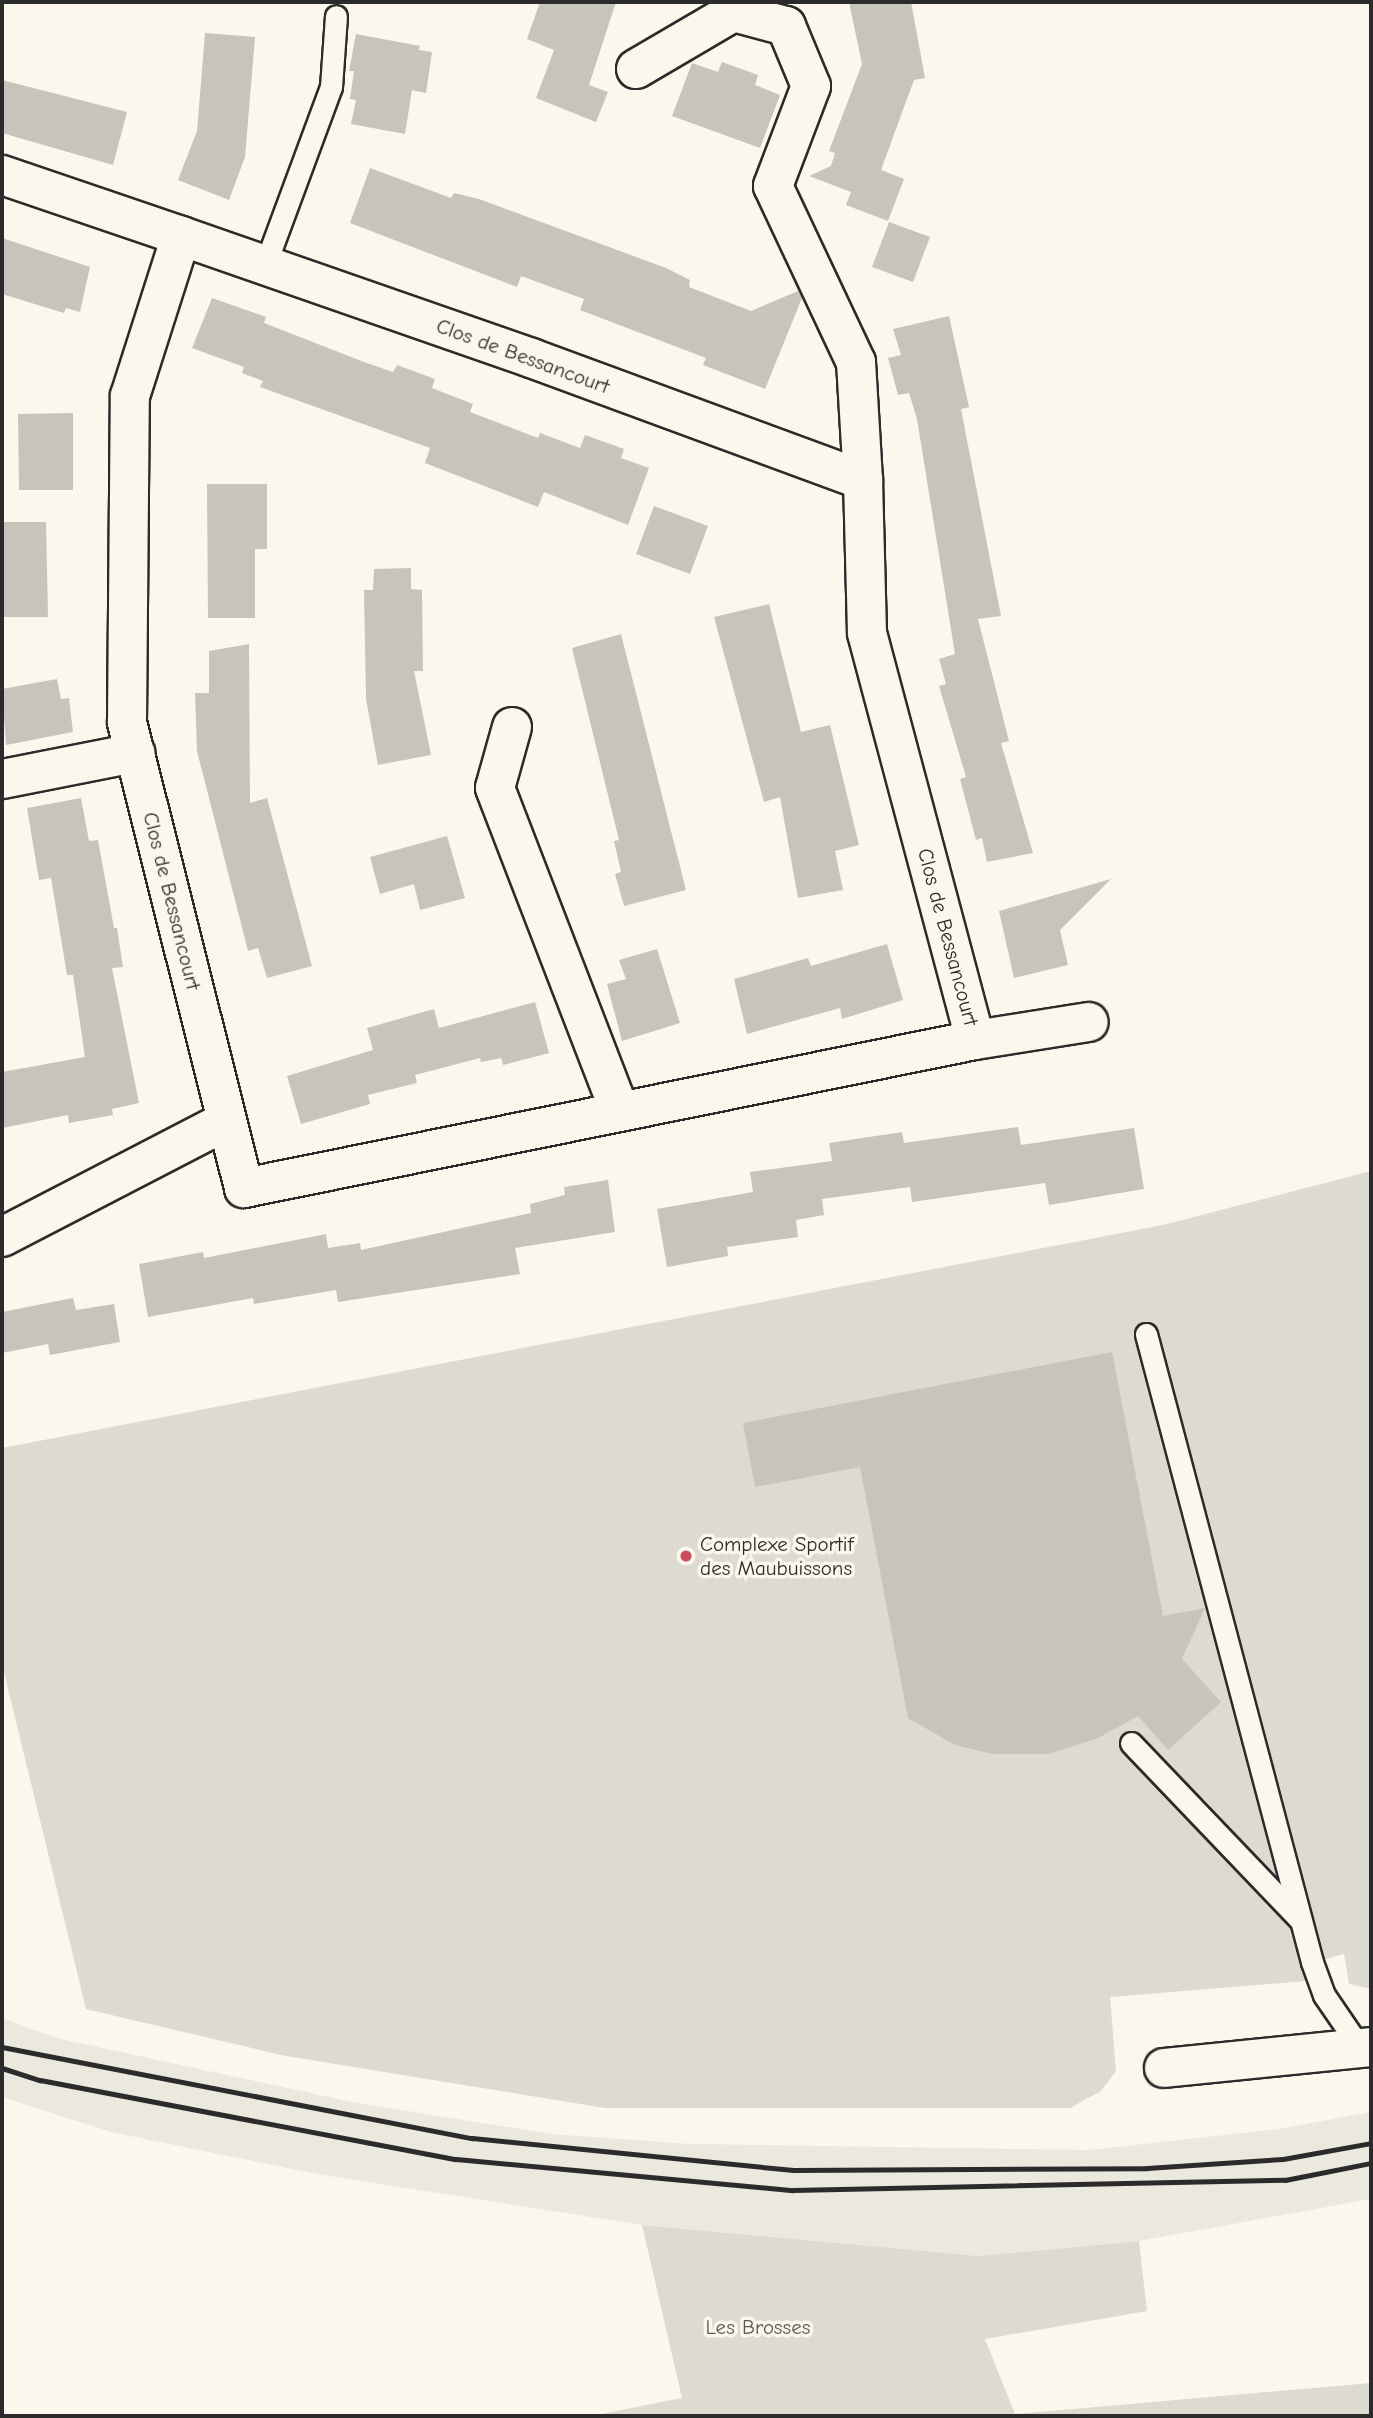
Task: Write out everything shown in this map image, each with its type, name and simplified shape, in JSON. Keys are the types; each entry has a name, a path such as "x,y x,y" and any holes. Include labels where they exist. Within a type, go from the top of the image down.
{"street":[{"name":"Clos de Bessancourt","path":"181,236 130,396 127,722 244,1188 975,1040 867,634 863,480 856,362 773,186 811,86 786,26 733,12 636,69"},
{"name":"Clos de Bessancourt","path":"2,175 265,265 863,480"},
{"path":"512,727 495,788 620,1112"},
{"path":"2,779 135,753"},
{"path":"975,1040 1089,1022"},
{"path":"2,1237 226,1121"},
{"path":"1164,2068 1366,2048"}],"lane":[{"path":"265,265 331,87 336,16"},
{"path":"1146,1334 1302,1923 1324,1995 1366,2048"},
{"path":"1131,1743 1302,1923"}],"shaded area":[{"path":"2,2018 56,2038 352,2102 551,2134 690,2144 1090,2150 1278,2129 1371,2112 1371,2199 1139,2241 979,2256 642,2225 317,2174 111,2132 2,2097"}],"green space":[{"name":"Complexe Sportif des Maubuissons","path":"1371,1171 1371,1989 1349,1984 1344,1954 1302,1966 1306,1981 1110,1997 1116,2071 1101,2091 1070,2108 605,2108 286,2056 86,2009 2,1664 2,1448 1163,1225"},
{"name":"Les Brosses","path":"642,2225 979,2256 1139,2241 1147,2311 985,2339 1015,2414 1371,2383 1371,2416 591,2416 682,2398"}],"building":[{"path":"540,2 616,2 589,85 608,92 596,122 536,98 554,50 527,39"},
{"path":"849,2 911,2 925,78 914,80 881,170 904,179 888,221 846,205 851,192 809,176 831,166 835,153 829,151 862,64"},
{"path":"205,33 255,37 245,157 229,200 178,180 197,131"},
{"path":"356,34 420,46 419,50 432,52 426,93 412,90 405,134 351,124 356,100 350,99 354,71 349,71"},
{"path":"722,62 758,75 755,85 780,95 760,148 672,116 692,63 718,72"},
{"path":"2,80 127,112 113,165 2,133"},
{"path":"370,168 451,198 454,193 479,199 666,268 690,280 689,287 751,311 798,291 802,298 765,389 703,365 706,358 580,310 584,299 521,276 517,287 350,223"},
{"path":"889,222 930,237 913,282 872,267"},
{"path":"2,238 90,267 80,312 66,308 64,313 2,294"},
{"path":"212,298 266,317 264,323 364,362 393,372 397,365 435,379 432,388 473,404 470,412 538,438 540,433 580,448 585,435 624,449 621,458 649,468 628,525 544,492 538,507 425,463 430,448 260,387 263,381 242,373 244,367 192,348"},
{"path":"949,316 969,407 961,409 1001,616 978,619 1009,741 1001,743 1033,853 987,862 982,838 976,840 960,779 966,777 939,686 946,684 939,659 955,654 917,419 909,393 898,395 888,358 901,355 893,329"},
{"path":"73,413 73,490 19,490 18,414"},
{"path":"207,484 267,484 267,549 255,549 255,618 208,618"},
{"path":"654,506 708,526 690,574 636,554"},
{"path":"2,522 46,522 48,617 2,617"},
{"path":"411,568 411,589 422,590 423,671 414,671 431,755 378,765 366,699 364,590 373,590 374,569"},
{"path":"769,604 801,732 830,725 859,845 835,851 843,890 798,898 780,797 764,802 714,617"},
{"path":"621,634 686,890 624,906 615,874 621,872 614,841 619,840 572,648"},
{"path":"249,644 250,803 267,798 312,966 267,978 258,948 248,951 197,751 195,693 209,693 209,651"},
{"path":"57,679 61,699 69,698 73,732 6,745 2,689"},
{"path":"81,798 89,841 98,840 114,928 117,928 123,967 112,968 139,1103 112,1109 113,1115 69,1123 68,1115 2,1128 2,1072 85,1057 73,975 67,975 51,878 39,880 27,808"},
{"path":"447,836 465,898 420,910 414,884 380,894 370,857"},
{"path":"1111,879 1060,930 1068,965 1014,978 999,911"},
{"path":"887,944 903,1000 842,1019 840,1008 747,1034 734,979 808,958 811,966"},
{"path":"657,949 680,1023 622,1041 607,984 626,979 619,960"},
{"path":"535,1002 549,1053 503,1065 501,1058 481,1062 480,1058 415,1075 417,1083 368,1095 370,1104 301,1124 287,1076 373,1050 367,1028 434,1009 439,1028"},
{"path":"1018,1127 1021,1145 1134,1128 1144,1189 1049,1205 1045,1183 912,1202 910,1187 822,1199 824,1215 796,1220 798,1237 727,1247 728,1256 667,1267 657,1209 753,1192 750,1172 832,1161 829,1143 902,1132 904,1143"},
{"path":"608,1180 615,1232 515,1248 520,1274 338,1302 336,1290 254,1304 253,1298 148,1317 139,1264 203,1252 204,1258 326,1234 328,1248 360,1243 361,1250 531,1213 530,1204 565,1195 564,1187"},
{"path":"73,1298 76,1310 114,1304 120,1342 50,1355 48,1344 2,1353 2,1312"},
{"path":"1112,1352 1163,1616 1205,1608 1182,1659 1221,1702 1168,1750 1138,1716 1098,1738 1049,1754 993,1754 955,1745 908,1718 860,1467 755,1487 743,1423"}],"railway":[{"path":"2,2047 472,2138 793,2170 1147,2168 1283,2159 1371,2143"},
{"path":"2,2068 40,2080 456,2159 793,2190 1285,2180 1371,2163"}],"place":[{"name":"Complexe Sportif des Maubuissons","path":"686,1556"}]}
